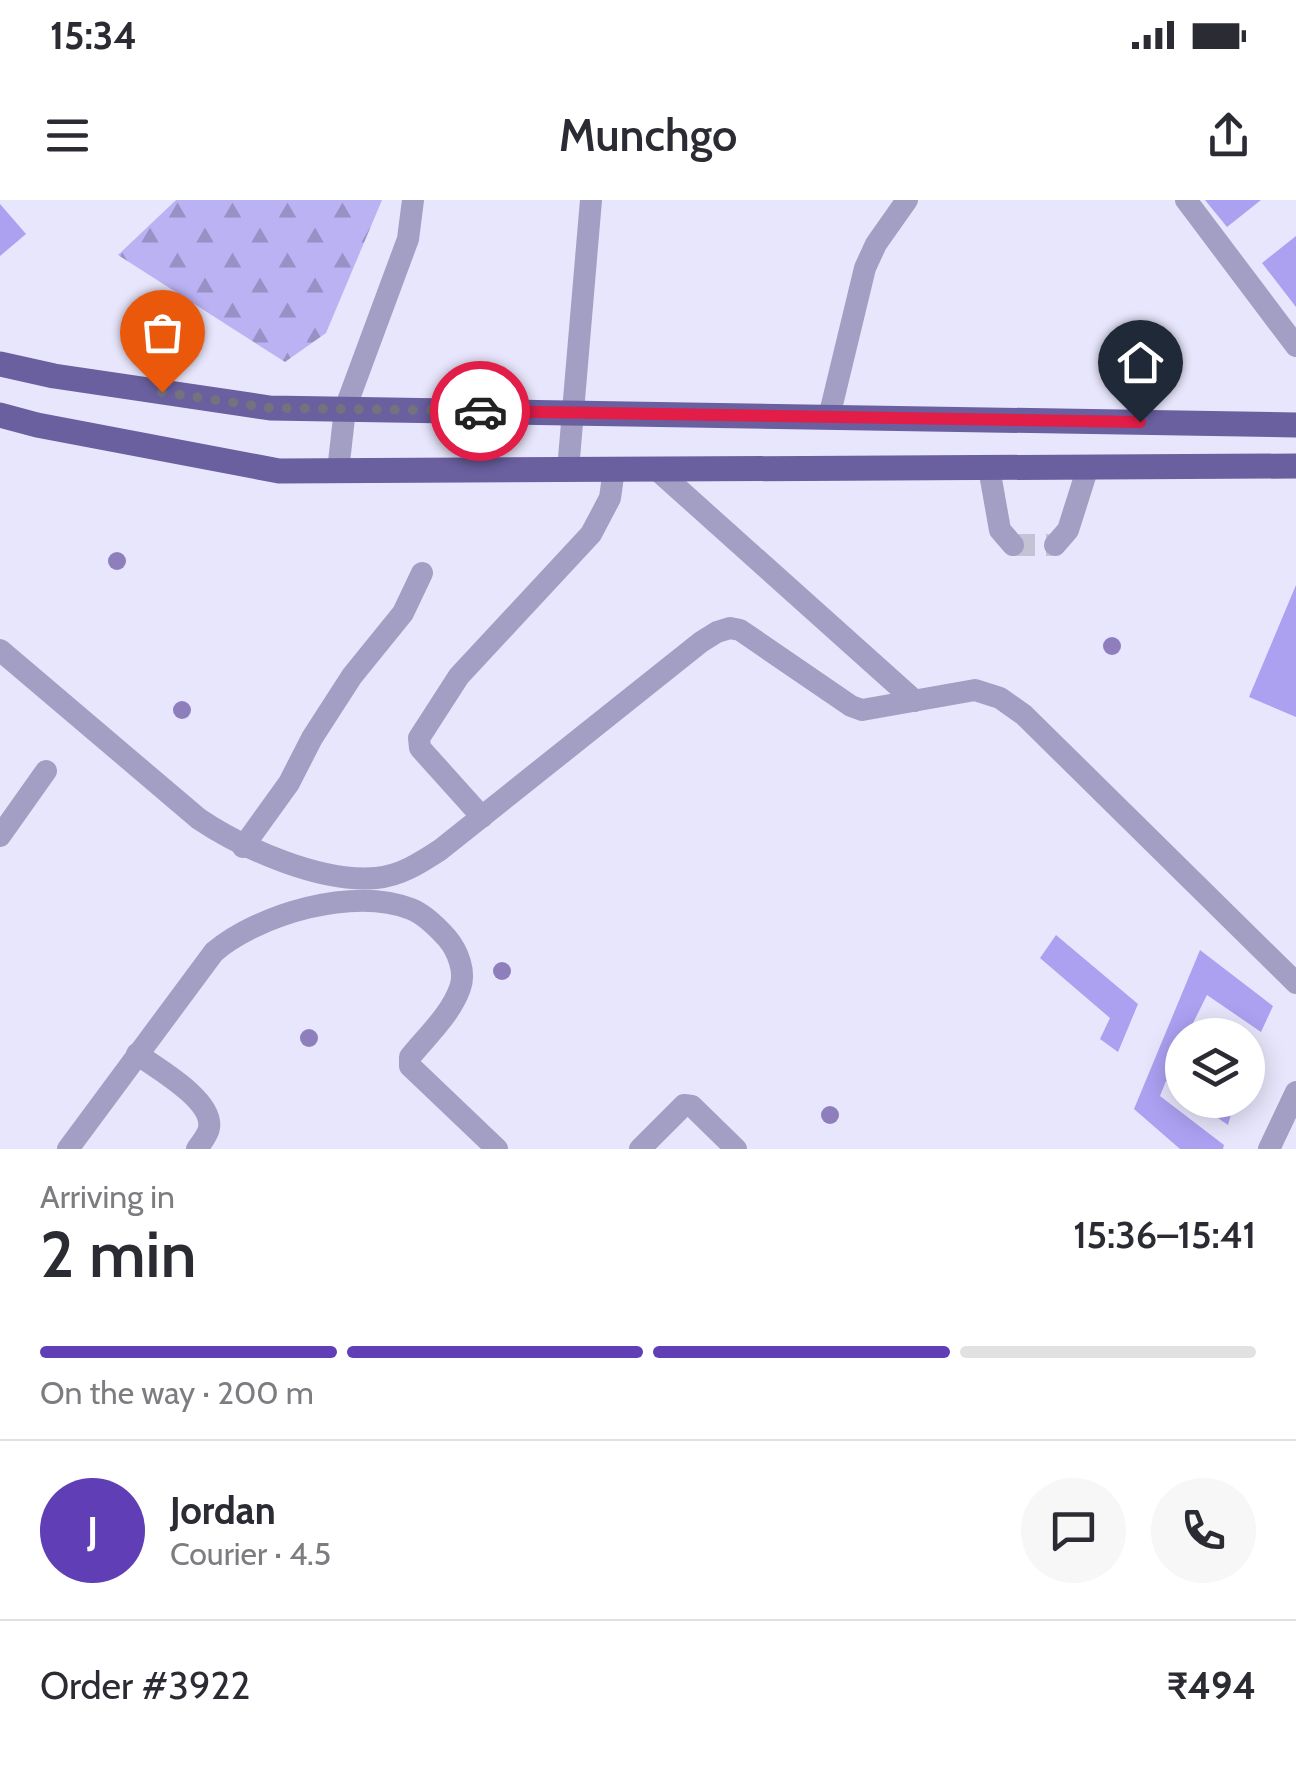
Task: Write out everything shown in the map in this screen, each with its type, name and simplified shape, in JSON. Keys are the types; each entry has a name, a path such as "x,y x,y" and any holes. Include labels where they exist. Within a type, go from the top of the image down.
{"main road":[{"path":"0,364 54,376 270,408 1296,425"},
{"path":"0,415 279,472 1296,466"}],"street":[{"path":"338,471 346,408 408,238 414,200"},
{"path":"568,470 591,200"},
{"path":"830,416 865,268 906,200"},
{"path":"1186,200 1296,346"},
{"path":"655,468 915,701"},
{"path":"989,468 1000,530 1014,545"},
{"path":"1055,545 1068,530 1088,468"},
{"path":"482,817 420,748 418,738 459,676 591,534 610,498 614,470"},
{"path":"243,846 289,782 352,676 403,614 422,573"},
{"path":"0,650 200,819 256,853 346,878 377,878 415,867 701,642 730,628 740,630 851,706 872,710 975,690 1000,698 1024,715 1296,983"},
{"path":"0,836 46,771"},
{"path":"68,1149 214,952 262,922 305,908 357,902 415,910 450,941 460,961 462,986 410,1057 410,1066 497,1149"},
{"path":"137,1054 200,1100 208,1112 210,1128 196,1149"},
{"path":"1269,1149 1296,1092"},
{"path":"640,1149 684,1105 692,1106 736,1149"}],"green space":[{"path":"176,200 382,200 326,333 285,362 118,255"}],"building":[{"path":"1205,200 1261,200 1227,227"},
{"path":"0,204 26,234 0,256"},
{"path":"1296,236 1296,307 1262,263"},
{"path":"1296,585 1296,717 1249,697"},
{"path":"1056,935 1138,1004 1118,1052 1100,1039 1110,1018 1040,958"},
{"path":"1200,950 1273,1006 1265,1023 1265,1018 1241,1018 1207,995 1196,1018 1172,1018"},
{"path":"1165,1034 1165,1084 1160,1096 1165,1100 1165,1118 1189,1118 1224,1145 1223,1149 1180,1149 1134,1109"}],"tunnel":[{"path":"1013,545 1055,545"}],"way so far":[{"path":"162,392 270,408 480,411"}],"route":[{"path":"480,411 1140,422"}]}
